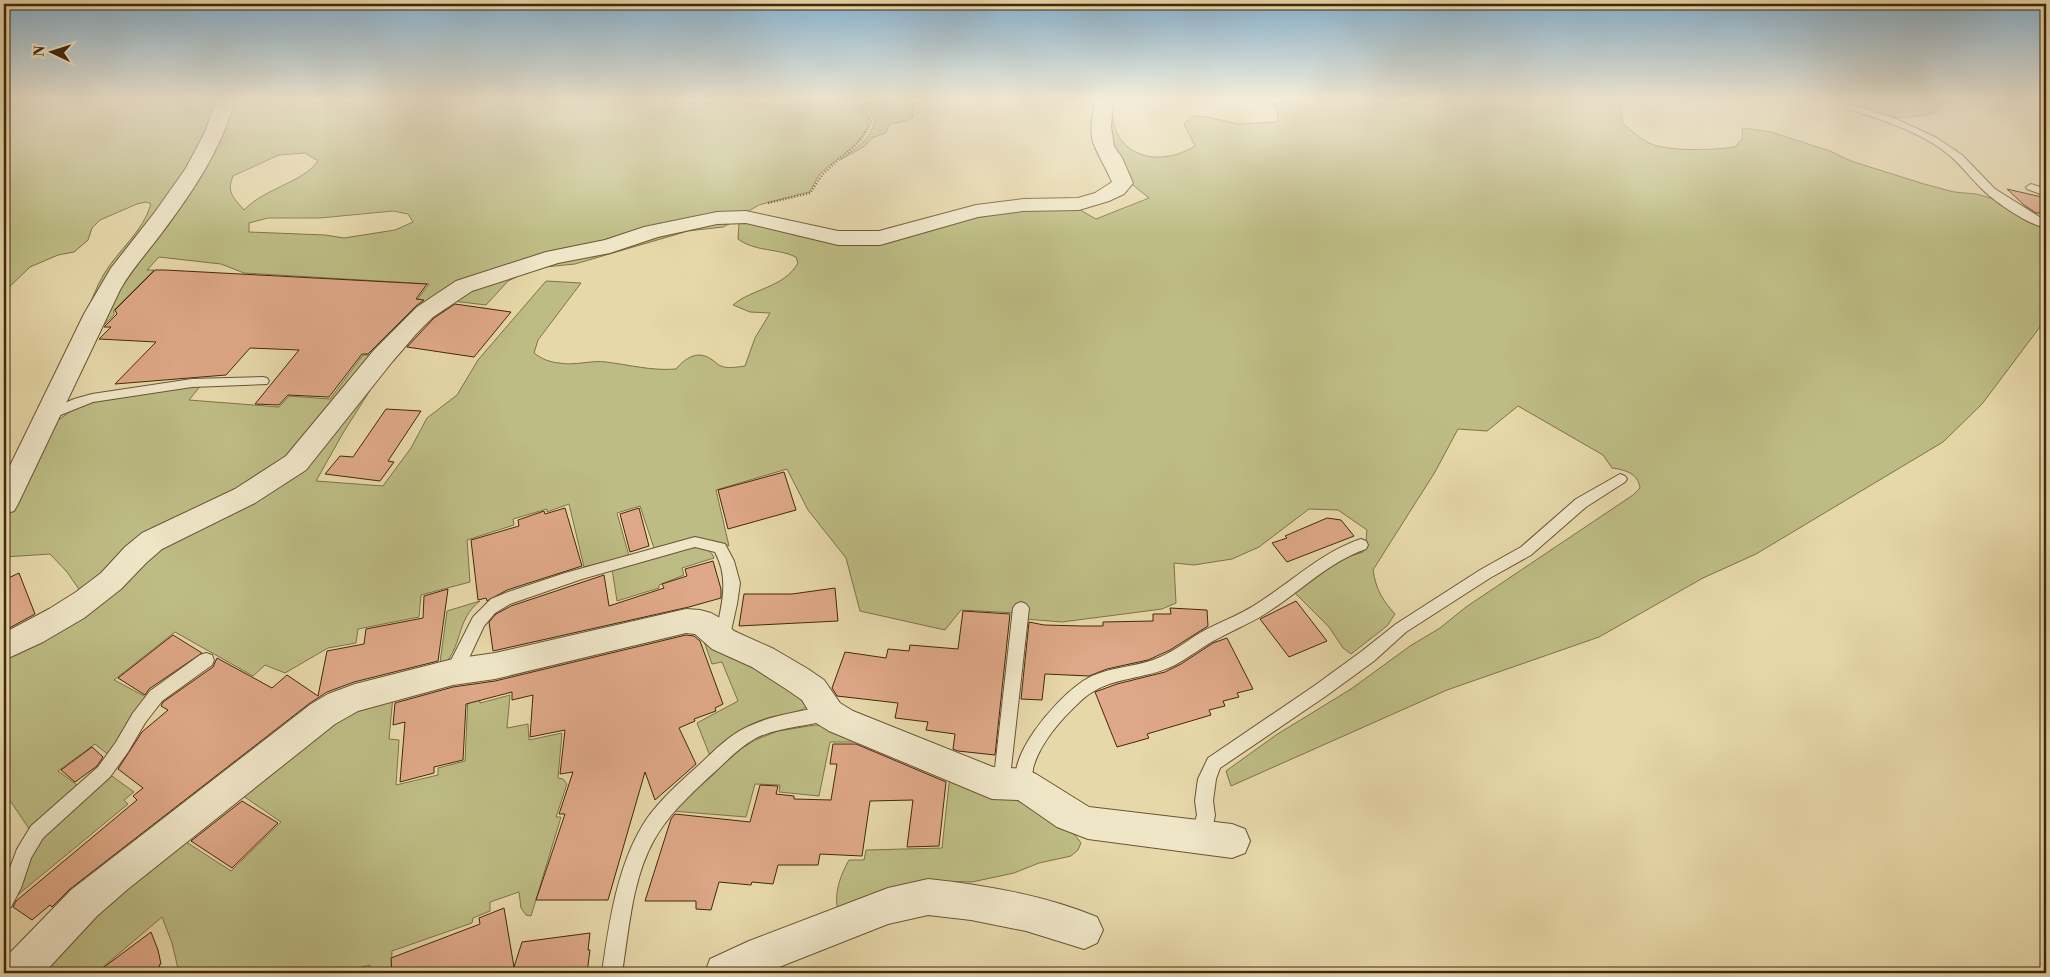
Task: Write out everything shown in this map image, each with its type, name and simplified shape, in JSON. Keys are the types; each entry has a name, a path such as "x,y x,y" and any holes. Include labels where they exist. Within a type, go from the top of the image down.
{"street":[{"path":"4,504 115,279 153,230 209,146"},
{"path":"4,647 44,628 89,598 111,580 137,552 151,542 216,511 291,467 310,447 402,334 425,312 464,286 554,257 610,246 676,226 717,218 746,217 838,238 880,238 976,211 1023,205 1079,204 1102,197 1117,190 1123,184 1112,158 1104,146"},
{"path":"18,973 84,904 115,877 322,714 339,704 453,672 495,666 686,621 700,622 709,627 723,640 763,658 812,690 828,713 841,721 1008,784 1088,823 1232,841"},
{"path":"724,973 749,960 888,906 928,897 970,902 1026,913 1084,930"}],"lane":[{"path":"1941,146 1958,158 1989,189 2046,225"},
{"path":"2032,186 2046,193"},
{"path":"48,416 92,398 192,383 263,381"},
{"path":"1199,836 1204,826 1206,814 1204,802 1207,779 1214,763 1320,691 1368,656 1401,628 1485,574 1526,552 1581,503 1620,479"},
{"path":"453,672 467,649 475,626 494,605 508,598 582,573 689,543 720,548 731,571 733,599 724,625 723,640"},
{"path":"1021,608 1003,768 1000,776 1008,784 1025,768 1031,753 1055,719 1086,687 1127,671 1161,665 1172,660 1204,639 1264,607 1339,552 1361,545"},
{"path":"4,901 15,882 23,855 37,832 104,772 122,747 138,718 156,696 206,660"},
{"path":"612,973 625,900 640,849 648,831 665,809 728,748 750,734 775,724 828,713"}],"path":[{"path":"746,217 747,213 760,206 810,193 815,189 822,176 856,146"}],"shaded area":[{"path":"4,146 202,146 87,310 104,274 136,232 151,204 146,202 137,204 100,220 92,228 88,240 74,252 58,255 30,267 4,292"},
{"path":"206,146 853,146 819,175 809,192 759,205 747,212 717,216 445,296 294,461 83,595 67,572 50,554 4,557 4,524 53,424 76,407 89,403 202,384 189,400 279,407 289,396 330,399 363,355 375,355 429,284 244,273 221,264 159,257 147,270 154,270 114,310 114,315 102,327 95,339 109,306","holes":["305,153 318,161 303,175 262,196 244,210 232,195 230,187 233,176 279,155","393,211 408,214 413,222 395,230 344,238 325,235 249,232 249,223 268,218 320,218"]},
{"path":"859,146 865,146 863,147 840,160"},
{"path":"1108,146 1127,146 1136,152 1149,156 1164,157 1195,146 1656,146 1679,149 1715,149 1736,146 1813,146 1851,161 1924,184 1998,200 2046,228 2046,319 1982,404 1943,442 1756,554 1703,578 1599,637 1447,690 1231,786 1226,771 1276,735 1351,689 1410,646 1440,628 1466,607 1633,495 1640,488 1637,479 1626,471 1612,468 1603,455 1518,406 1487,431 1458,429 1435,472 1373,570 1380,594 1395,614 1387,626 1351,654 1343,648 1329,627 1295,593 1322,569 1347,557 1363,552 1367,544 1367,530 1338,510 1309,509 1259,547 1232,559 1194,565 1174,563 1176,603 1162,609 1062,622 1025,619 1017,613 961,610 945,630 860,611 846,558 808,510 787,469 716,490 729,546 710,540 692,540 654,548 640,506 617,513 629,556 584,567 569,504 547,512 547,509 513,519 514,525 467,540 470,582 421,595 419,617 358,629 356,643 328,648 285,673 265,665 253,676 175,632 114,680 148,698 110,756 95,744 58,771 80,787 30,830 4,795 4,651 46,631 140,554 279,480 381,373 343,433 316,481 383,486 411,448 427,418 457,395 478,360 546,281 581,283 538,340 534,353 546,360 565,364 606,362 650,368 676,369 692,356 701,355 724,367 745,366 755,338 770,313 750,312 733,305 741,299 785,278 798,263 796,257 789,254 752,246 738,239 739,224 743,219 835,240 977,213 1075,207 1096,219 1149,198 1129,182"},
{"path":"696,223 729,224 723,227 688,231 575,264 537,268"},
{"path":"533,269 508,281 486,305 453,301 436,319 425,317 465,288"},
{"path":"696,546 709,551 714,558 682,568 684,575 659,585 659,588 617,601 612,569"},
{"path":"480,601 466,617 453,652 439,670 447,611"},
{"path":"701,633 810,703 796,712 767,718 743,729 722,743 710,756 697,723 738,701 722,662 712,664"},
{"path":"479,693 480,703 510,695 507,728 528,724 529,740 562,733 558,778 563,779 567,784 556,817 561,817 531,916 526,915 521,908 519,892 490,902 490,911 473,918 472,923 392,951 391,973 369,973 370,965 339,973 179,973 172,943 162,917 96,973 36,973 40,966 177,836 231,871 281,822 236,791 333,715 393,696 389,739 399,740 396,785 438,775 438,768 465,761 468,696"},
{"path":"815,725 831,726 875,742 830,742 819,796 779,792 780,785 755,784 746,817 672,811 714,774 731,755 755,740 778,731"},
{"path":"109,774 134,792 124,800 128,804 14,898 32,852 44,835"},
{"path":"950,775 1040,811 1071,832 1081,843 1078,850 1071,856 1039,863 1014,873 972,882 938,881 845,911 837,906 838,888 846,865 849,860 864,860 866,850 942,848"}],"building":[{"path":"2007,189 2046,198 2046,213 2036,213"},
{"path":"155,270 427,284 416,299 424,300 368,354 362,354 329,397 288,395 279,405 255,404 299,350 250,348 226,375 115,384 156,342 99,339 111,327 104,327 117,314 115,310"},
{"path":"455,304 511,312 474,357 407,347 434,318"},
{"path":"386,409 421,411 388,461 394,462 380,481 325,474 340,456 353,457"},
{"path":"784,472 796,510 728,529 718,490"},
{"path":"565,508 582,566 507,590 487,601 486,598 478,600 471,540 519,526 518,520 544,511 545,514"},
{"path":"639,508 649,546 630,552 620,514"},
{"path":"1327,518 1341,520 1354,536 1287,562 1272,543 1287,538 1285,536"},
{"path":"713,561 721,589 721,598 689,607 493,651 489,622 496,614 511,606 604,575 609,606 664,588 662,584 687,576 685,569"},
{"path":"19,573 35,614 4,631 4,580"},
{"path":"835,588 838,621 739,626 744,594 792,594"},
{"path":"448,589 438,661 354,682 327,692 310,703 70,889 52,907 50,905 32,920 13,907 16,901 137,800 133,796 143,788 118,769 142,732 168,710 161,706 163,702 213,667 217,658 272,688 287,675 318,696 327,651 364,644 366,629 423,618 424,596"},
{"path":"1296,601 1327,641 1289,657 1260,619"},
{"path":"1170,608 1207,610 1208,626 1170,650 1148,660 1107,669 1089,676 1045,674 1042,700 1021,699 1029,622 1044,625 1103,626 1103,622 1153,621 1153,614 1171,614"},
{"path":"963,611 1010,614 995,755 958,751 953,749 955,734 926,730 928,722 895,718 898,703 837,696 832,688 845,652 886,658 888,649 909,651 910,645 958,649"},
{"path":"173,635 202,653 149,689 145,695 118,678"},
{"path":"686,635 694,636 700,641 723,704 715,708 716,711 694,719 695,721 679,728 696,764 655,800 645,772 608,900 536,900 565,814 559,814 573,772 560,774 565,730 530,737 533,695 512,700 512,692 466,704 463,760 434,767 434,773 400,782 405,722 393,725 395,703 453,687 495,681"},
{"path":"1227,638 1253,689 1237,693 1239,697 1223,701 1225,706 1209,710 1211,715 1147,734 1149,738 1117,747 1095,692 1117,684 1165,672 1213,643"},
{"path":"833,744 856,744 946,782 939,846 907,847 913,800 870,801 862,856 820,854 818,865 778,865 773,884 752,882 751,885 719,882 711,910 696,909 696,901 645,901 671,819 675,814 750,822 760,785 778,786 776,794 794,796 794,799 831,800 837,764 830,764"},
{"path":"92,747 103,757 97,766 75,782 61,770"},
{"path":"242,801 278,823 232,868 191,841"},
{"path":"504,908 514,967 522,942 590,933 587,973 392,973 391,958 480,924 479,918"},
{"path":"151,932 158,950 161,964 159,965 162,973 96,973"}]}
